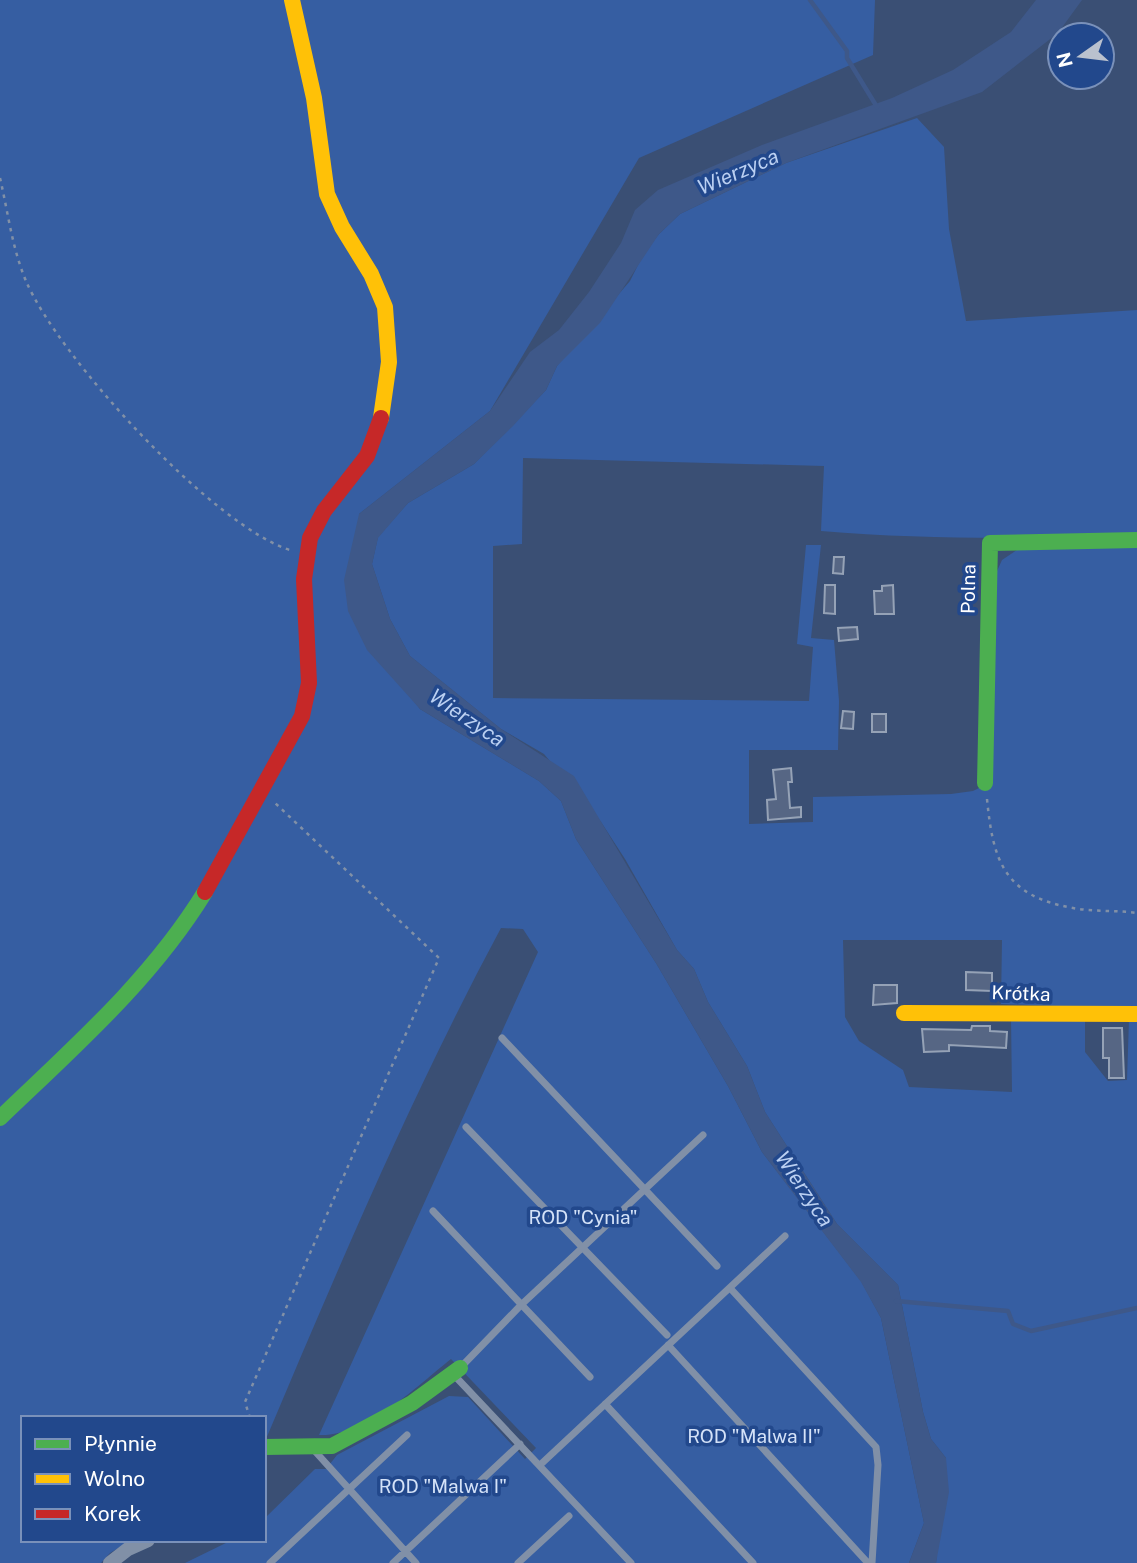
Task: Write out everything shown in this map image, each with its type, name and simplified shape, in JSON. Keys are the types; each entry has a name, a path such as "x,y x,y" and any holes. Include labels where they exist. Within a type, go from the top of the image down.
{"street":[{"path":"0,1118 71,1050 159,957 194,911 297,725 310,687 306,554 318,520 367,457 374,441 384,402 389,329 382,296 341,225 326,193 312,88 292,0"},
{"name":"Polna","path":"985,783 990,543 1137,540"},
{"name":"Krótka","path":"904,1013 1137,1014"},
{"path":"266,1447 283,1444 313,1448 332,1446 412,1403 456,1371"},
{"path":"110,1563 128,1549 144,1542"}],"lane":[{"path":"502,1038 717,1266"},
{"path":"466,1127 667,1335"},
{"path":"631,1563 456,1371 521,1305 703,1135"},
{"path":"433,1211 590,1377"},
{"path":"540,1465 785,1236"},
{"path":"730,1288 876,1447 878,1465 870,1563"},
{"path":"668,1345 870,1563"},
{"path":"605,1404 753,1563"},
{"path":"270,1563 407,1435"},
{"path":"393,1563 520,1444"},
{"path":"313,1448 416,1563"},
{"path":"518,1563 569,1516"}],"path":[{"path":"0,178 13,240 25,280 45,320 68,352 124,415 221,510 271,544 306,554"},
{"path":"985,783 991,841 1005,875 1021,890 1046,901 1074,908 1137,913"},
{"path":"249,1416 245,1402 439,958 262,790"}],"green space":[{"path":"0,0 875,0 873,55 639,158 490,411 359,514 396,679 420,709 539,781 561,801 576,839 656,963 728,1086 762,1152 861,1281 881,1318 924,1523 909,1563 185,1563 228,1542 266,1542 266,1517 315,1469 326,1469 337,1455 449,1396 468,1397 525,1459 536,1448 451,1359 390,1408 372,1419 355,1428 319,1435 538,952 523,929 501,928 407,1117 266,1439 266,1416 21,1416 21,1542 129,1542 110,1553 101,1563 0,1563"},
{"path":"917,118 944,147 949,229 966,321 1137,310 1137,536 940,537 821,531 824,466 523,458 522,544 493,546 493,698 809,701 813,647 797,644 806,545 821,545 811,638 834,640 839,701 838,750 749,750 749,824 813,822 813,797 951,794 973,791 989,783 993,580 1002,560 1020,548 1137,545 1137,1009 1001,1004 1002,940 843,940 845,1017 859,1041 903,1070 909,1087 1012,1092 1011,1018 1085,1019 1085,1052 1108,1081 1127,1080 1129,1019 1137,1019 1137,1563 936,1563 946,1458 931,1439 923,1412 898,1285 837,1224 765,1112 747,1066 708,1002 694,969 677,950 601,822 544,754 501,729 410,656 390,619 372,564 378,537 408,503 474,464 546,390 557,366 630,281 644,253 659,234 680,214 786,163"}],"water":[{"name":"Wierzyca","path":"1036,0 1082,0 1067,21 1046,21 1046,42 982,92 786,163 680,214 659,234 600,323 557,366 546,390 474,464 408,503 378,538 372,564 390,619 410,656 501,729 574,776 677,950 694,969 708,1002 747,1066 765,1112 837,1224 898,1285 923,1412 931,1439 946,1458 949,1492 936,1563 909,1563 924,1523 881,1318 861,1282 762,1152 728,1086 656,963 576,839 561,801 539,781 420,709 367,650 348,611 344,580 359,514 490,411 530,352 559,330 589,292 621,243 635,210 658,190 762,145 892,98 953,70 1011,32"}],"building":[{"path":"834,557 844,557 843,574 833,573"},
{"path":"825,585 835,585 835,614 824,613"},
{"path":"893,585 894,614 875,614 874,591 882,591 882,586"},
{"path":"857,627 858,639 839,641 838,628"},
{"path":"843,711 854,712 853,729 841,728"},
{"path":"872,714 886,714 886,732 872,732"},
{"path":"791,768 792,782 788,782 790,808 801,807 801,817 768,820 767,800 776,799 773,770"},
{"path":"966,972 992,973 992,991 966,990"},
{"path":"874,985 897,985 897,1003 873,1005"},
{"path":"972,1026 990,1026 990,1031 1007,1032 1006,1048 949,1045 949,1051 924,1052 922,1029 971,1030"},
{"path":"1103,1028 1122,1028 1124,1078 1109,1078 1109,1058 1103,1058"}],"waterway":[{"path":"810,0 847,51 847,58 877,107"},
{"path":"896,1301 1008,1311 1013,1324 1031,1331 1137,1308"}],"traffic: fast":[{"path":"985,783 990,543 1137,540"},
{"path":"0,1118 136,983 184,924 205,892"},
{"path":"266,1447 332,1446 412,1403 460,1368"}],"traffic: slow":[{"path":"292,0 314,98 327,194 342,227 371,274 385,307 389,362 381,418"},
{"path":"904,1013 1137,1014"}],"traffic: jam":[{"path":"205,892 302,716 309,683 304,579 310,538 324,511 367,456 381,418"}],"park label":[{"name":"ROD \"Cynia\"","path":"583,1217"},
{"name":"ROD \"Malwa II\"","path":"754,1436"},
{"name":"ROD \"Malwa I\"","path":"443,1486"}]}
